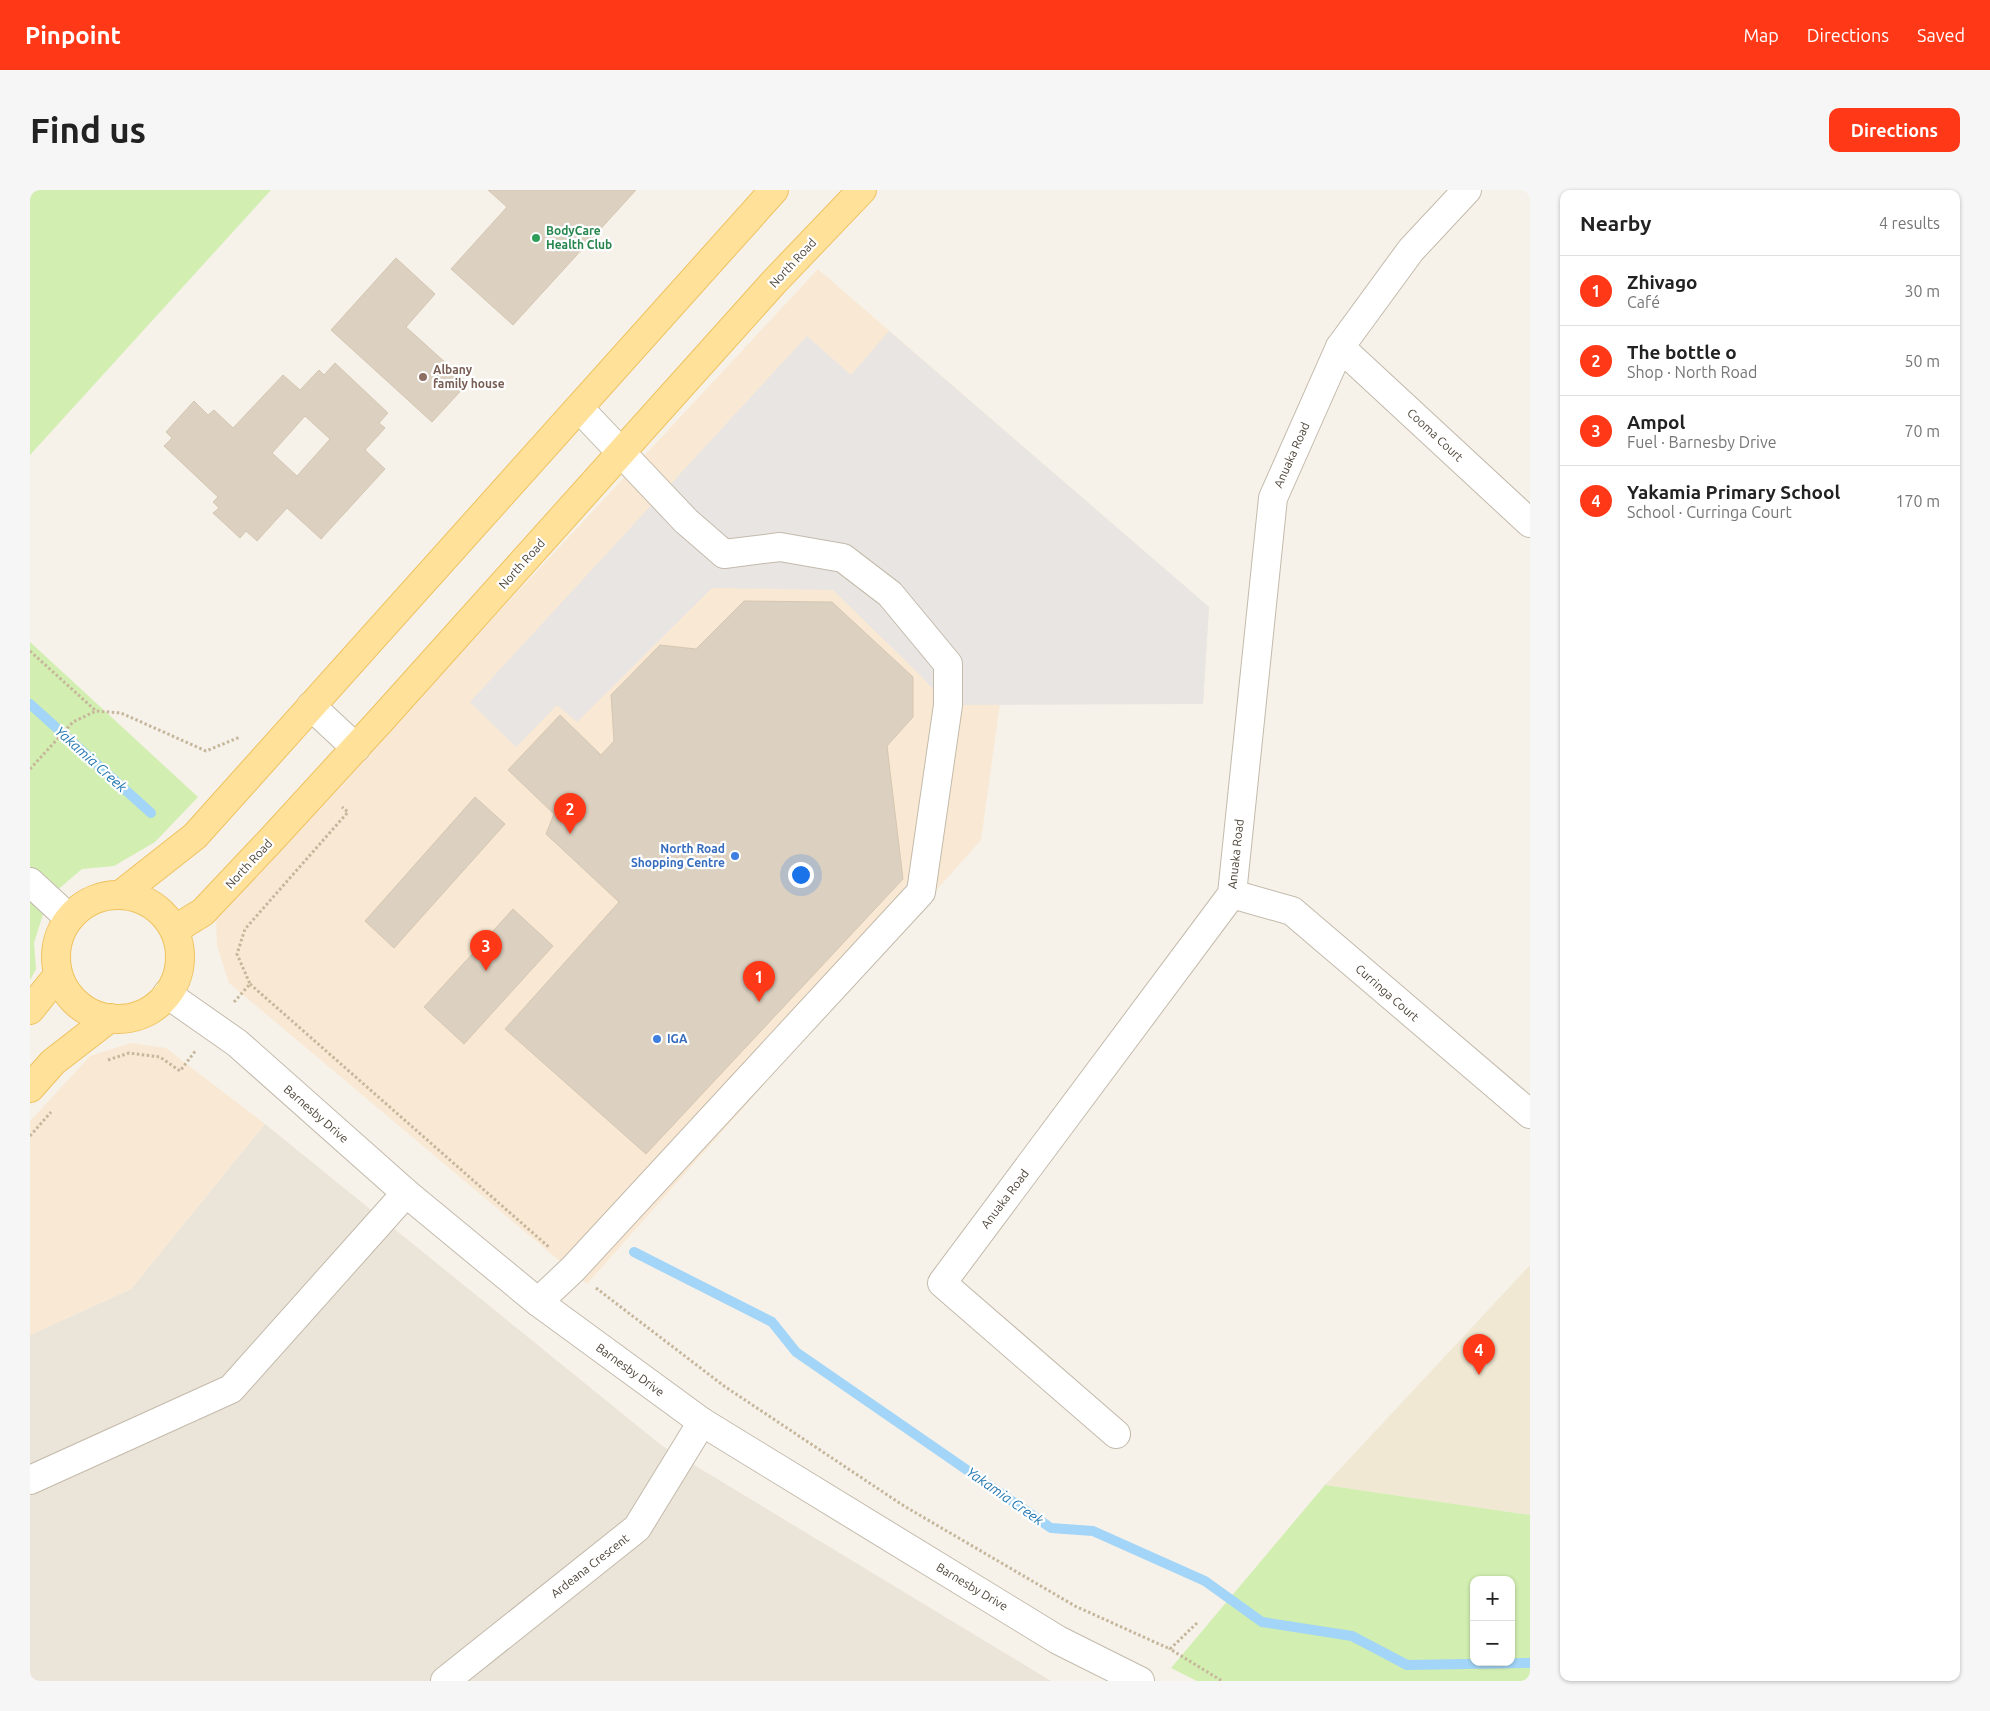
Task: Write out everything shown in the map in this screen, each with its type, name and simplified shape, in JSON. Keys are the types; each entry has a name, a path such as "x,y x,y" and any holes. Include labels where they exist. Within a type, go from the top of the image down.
{"main road":[{"path":"120,895 194,836 774,190"},
{"name":"North Road","path":"174,930 204,912 356,748 768,290 862,190"},
{"path":"120,895 137,898 152,905 164,916 174,930 178,950 178,969 174,982 167,994 156,1005 142,1014 126,1018 110,1018 92,1014 77,1004 65,991 58,974 56,945 69,918 91,900 120,895"},
{"path":"30,1010 58,974"},
{"path":"30,1088 53,1062 110,1018"}],"street":[{"name":"Anuaka Road","path":"1116,1434 942,1283 1232,894 1273,498 1340,347 1410,250 1467,190"},
{"name":"Cooma Court","path":"1340,347 1530,523"},
{"path":"538,1302 573,1269 922,892 948,705 948,664 890,594 843,558 780,547 724,554 686,521 579,408"},
{"path":"311,706 356,748"},
{"path":"30,882 69,918"},
{"name":"Curringa Court","path":"1232,894 1292,911 1530,1114"},
{"name":"Barnesby Drive","path":"167,994 237,1043 406,1194 538,1302 702,1422 1058,1640 1140,1681"},
{"path":"30,1480 231,1389 406,1194"},
{"name":"Ardeana Crescent","path":"445,1681 637,1528 702,1422"}],"path":[{"path":"30,651 96,711"},
{"path":"30,769 72,722 96,711 121,713 206,751 248,734 255,726 275,745"},
{"path":"320,787 348,812 246,929 238,954 250,984 573,1269 724,1386 904,1506 1075,1606 1170,1649 1222,1681"},
{"path":"102,1063 130,1053 160,1057 180,1071 214,1026 250,984"},
{"path":"30,1136 55,1108"},
{"path":"1170,1649 1197,1623"}],"shaded area":[{"path":"818,269 1209,607 1203,704 1000,704 981,840 587,1284 229,983 217,946 216,916"},
{"path":"889,331 1209,607 1203,704 948,705 833,590 712,588 577,722 557,705 516,747 470,702 807,336 851,375"},
{"path":"131,1043 166,1048 265,1124 131,1289 30,1335 30,1121 90,1056"},
{"path":"265,1124 661,1445 1051,1681 30,1681 30,1335 131,1289"},
{"path":"1530,1265 1530,1515 1325,1485"}],"green space":[{"path":"30,190 271,190 30,455"},
{"path":"30,642 198,797 155,842 114,866 82,869 48,898 34,943 36,969 30,980"},
{"path":"1325,1485 1530,1515 1530,1681 1197,1681 1171,1668"}],"building":[{"name":"BodyCare Health Club","path":"488,190 636,190 513,325 451,269 507,207"},
{"path":"396,258 435,294 406,327 468,383 432,422 331,330"},
{"path":"335,363 388,413 379,423 385,428 365,450 385,469 321,539 287,508 257,541 246,531 240,538 213,513 219,508 213,502 218,497 164,446 172,438 166,432 194,401 208,415 214,410 233,428 283,375 300,390 319,370 324,375","holes":["305,416 330,439 297,476 272,453"]},
{"name":"North Road Shopping Centre","path":"744,601 832,602 913,677 913,717 887,746 903,879 646,1154 505,1029 619,902 546,834 554,814 508,770 560,715 601,755 614,741 611,695 660,645 696,649"},
{"path":"475,797 505,824 394,948 365,921"},
{"path":"513,909 553,946 464,1044 424,1007"}],"waterway":[{"name":"Yakamia Creek","path":"30,704 151,813"},
{"name":"Yakamia Creek","path":"634,1252 772,1322 796,1352 1051,1528 1093,1531 1205,1581 1262,1622 1352,1636 1407,1665 1530,1663"}],"place":[{"name":"BodyCare Health Club","path":"536,238"},
{"name":"Albany family house","path":"423,377"},
{"name":"The bottle o","path":"570,834"},
{"name":"North Road Shopping Centre","path":"735,856"},
{"name":"Ampol","path":"486,971"},
{"name":"Zhivago","path":"759,1002"},
{"name":"IGA","path":"657,1039"},
{"name":"Yakamia Primary School","path":"1479,1375"}]}
